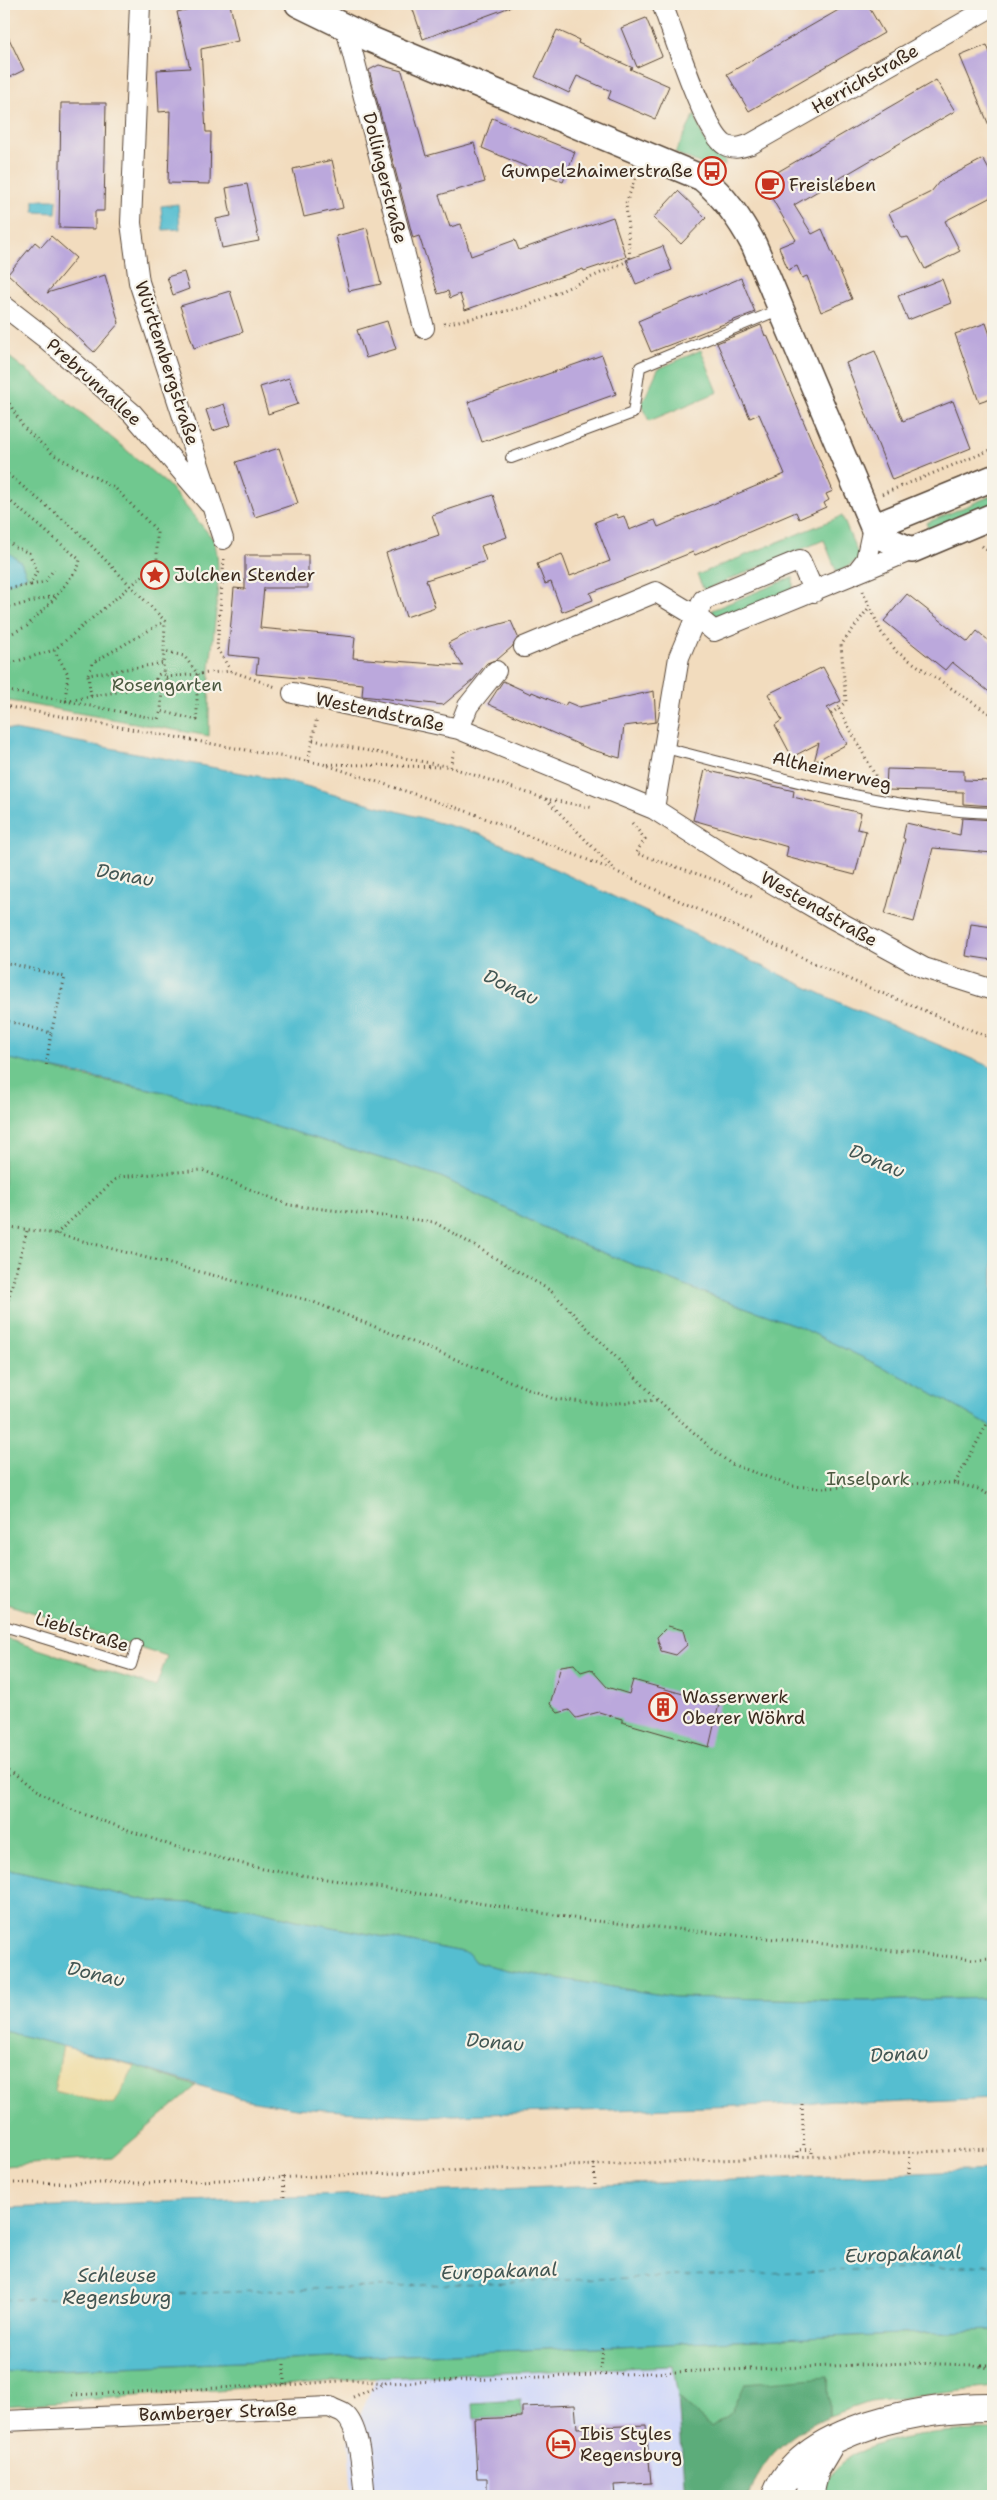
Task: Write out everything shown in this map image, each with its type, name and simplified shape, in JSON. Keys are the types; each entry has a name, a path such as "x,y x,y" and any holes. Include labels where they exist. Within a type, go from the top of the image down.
{"highway":[{"path":"776,2496 780,2487 795,2468 818,2449 837,2437 872,2424 897,2418 937,2411 993,2407"},
{"path":"809,2496 815,2469 822,2454 837,2437"}],"street":[{"name":"Württembergstraße","path":"140,4 131,223 138,282 215,510 223,539"},
{"path":"298,4 346,28 702,178 718,191 738,216 754,246 873,527 882,538 912,550"},
{"name":"Herrichstraße","path":"662,4 707,123 724,145 735,149 751,144 993,6"},
{"name":"Dollingerstraße","path":"346,28 424,328"},
{"name":"Prebrunnallee","path":"4,306 44,337 132,413 215,510"},
{"path":"873,527 993,478"},
{"path":"524,647 656,592 696,616 714,631 814,592 993,516"},
{"path":"856,573 866,560 873,527"},
{"path":"654,809 679,657 703,600 800,560 814,592"},
{"path":"459,728 468,706 496,671"},
{"name":"Westendstraße","path":"293,692 459,728 654,809 747,868 830,917 924,968 993,990"},
{"path":"330,2408 345,2415 352,2425 358,2442 365,2496"},
{"name":"Bamberger Straße","path":"4,2421 330,2408"}],"lane":[{"path":"511,458 633,412 640,367 780,309"},
{"name":"Altheimerweg","path":"665,748 873,799 965,812 993,813"},
{"name":"Lieblstraße","path":"4,1626 131,1665 137,1645"}],"path":[{"path":"424,328 525,308 630,260 626,203 646,154"},
{"path":"4,395 24,428 54,455 116,489 157,532 157,564 54,650 4,665"},
{"path":"860,497 877,496 993,449"},
{"path":"4,472 77,531 166,620 164,676 161,711 158,720 7,691"},
{"path":"4,496 80,560 78,568 57,595 26,626 4,637"},
{"path":"4,537 12,546 29,553 37,571 30,585"},
{"path":"162,684 157,683 156,676 231,671 217,648 225,570 223,539"},
{"path":"4,589 45,582 54,569"},
{"path":"856,573 888,643 896,652 993,716"},
{"path":"4,609 57,595"},
{"path":"830,714 846,702 841,644 870,606"},
{"path":"91,696 88,675 94,662 166,620"},
{"path":"54,650 68,674 65,701"},
{"path":"161,711 197,720 197,673 184,656 164,651"},
{"path":"88,675 164,663"},
{"name":"Westendstraße","path":"231,671 293,692"},
{"path":"65,701 162,684"},
{"path":"4,706 308,760 472,813 615,871 853,980 993,1039"},
{"path":"839,709 876,777 873,799"},
{"path":"308,760 313,740 450,767 546,800 600,809"},
{"path":"324,764 450,767"},
{"path":"546,800 615,871"},
{"path":"4,962 65,977 51,1032 46,1068"},
{"path":"4,1020 51,1032"},
{"path":"56,1234 118,1177 202,1170 289,1205 434,1222 551,1291 658,1400 712,1450 731,1464 792,1486 823,1488 955,1483 978,1489 993,1497"},
{"path":"4,1226 56,1234 311,1301 554,1399 604,1404 658,1400"},
{"path":"4,1314 27,1231"},
{"path":"955,1483 987,1424"},
{"path":"4,1768 35,1792 75,1811 173,1846 263,1869 586,1920 974,1959 993,1958"},
{"path":"4,1778 10,1774"},
{"path":"802,2104 804,2149"},
{"path":"797,2157 797,2150 804,2149 812,2149 812,2156"},
{"path":"4,2183 103,2184 993,2149"},
{"path":"909,2173 910,2153"},
{"path":"594,2164 595,2185"},
{"path":"283,2176 284,2197"},
{"path":"601,2369 603,2347"},
{"path":"284,2362 284,2385"},
{"path":"71,2396 354,2380 386,2383 910,2364 993,2365"},
{"path":"974,2365 993,2369"},
{"path":"330,2408 386,2383"}],"shaded area":[{"path":"673,2366 678,2397 685,2496 352,2496 348,2442 376,2378"}],"green space":[{"path":"695,114 705,141 713,152 725,161 725,166 714,162 711,168 675,153"},
{"path":"701,350 718,392 649,421 642,404 658,369"},
{"name":"Rosengarten","path":"4,353 87,417 168,485 213,539 218,566 218,583 210,670 209,736 4,700"},
{"path":"993,495 993,506 930,532 926,523"},
{"path":"842,516 860,559 837,573 824,540 704,590 697,575"},
{"path":"793,577 793,589 716,622 712,610"},
{"name":"Inselpark","path":"4,1056 76,1075 164,1092 439,1176 562,1236 693,1289 798,1326 917,1384 993,1428 993,1998 865,2001 674,1997 507,1970 475,1962 468,1953 296,1920 254,1909 210,1904 151,1901 4,1869 4,1638 156,1687 167,1656 4,1603"},
{"path":"4,2031 124,2062 196,2086 112,2158 4,2166"},
{"path":"993,2330 993,2387 870,2402 829,2416 828,2377 732,2412 711,2427 678,2397 673,2366 376,2378 4,2406 4,2372"},
{"path":"828,2377 829,2416 815,2422 791,2438 770,2457 755,2482 750,2496 685,2496 678,2397 711,2427 732,2412 745,2384"},
{"path":"521,2400 522,2417 474,2419 473,2403"},
{"path":"993,2430 993,2496 821,2496 830,2476 846,2460 868,2448 893,2440 920,2435"}],"sand":[{"path":"63,2046 135,2066 114,2105 54,2091"}],"water":[{"path":"34,200 57,200 56,213 34,212"},
{"path":"178,204 180,229 163,230 161,206"},
{"path":"4,549 21,562 27,576 4,586"},
{"name":"Donau","path":"4,728 295,783 480,834 847,1006 993,1068 993,1428 917,1384 798,1326 693,1289 562,1236 439,1176 164,1092 4,1058"},
{"name":"Donau","path":"4,1869 151,1901 210,1904 254,1909 296,1920 468,1953 475,1962 507,1970 674,1997 865,2001 993,1998 993,2098 861,2104 832,2100 802,2104 421,2116 296,2108 243,2099 124,2062 4,2031"},
{"name":"Schleuse Regensburg","path":"993,2170 993,2330 4,2372 4,2208"}],"building":[{"path":"211,4 230,4 238,41 201,49 206,132 211,132 210,184 168,183 170,111 159,112 157,70 190,68 177,12"},
{"path":"411,4 513,4 513,6 423,39"},
{"path":"849,4 867,4 884,33 749,111 727,74"},
{"path":"646,18 662,56 637,67 621,28"},
{"path":"4,28 24,70 4,80"},
{"path":"557,30 579,40 578,43 633,68 630,69 669,86 655,119 608,99 611,91 577,76 569,93 535,77"},
{"path":"987,45 993,61 993,135 960,56"},
{"path":"379,65 402,71 426,156 474,143 485,182 439,195 450,227 461,224 471,256 515,240 519,250 613,217 626,257 584,271 583,269 465,310 460,294 450,298 448,291 438,294 419,236 413,238 369,70"},
{"path":"936,80 955,111 794,205 812,234 822,229 852,299 821,312 807,276 802,278 797,266 788,270 779,247 796,240 762,181"},
{"path":"61,103 106,103 104,211 95,211 95,229 59,228"},
{"path":"492,118 575,152 563,182 482,148"},
{"path":"983,159 993,177 993,196 945,221 960,251 925,269 908,237 901,238 889,213 931,192 939,182"},
{"path":"332,160 343,208 304,217 293,169"},
{"path":"247,184 259,241 222,248 216,219 231,216 226,188"},
{"path":"678,191 706,218 681,244 653,218"},
{"path":"367,228 381,284 349,291 336,236"},
{"path":"51,236 76,258 47,293 105,275 119,323 94,352 8,274 35,242 41,247"},
{"path":"663,246 672,270 636,284 626,260"},
{"path":"184,272 189,289 173,295 167,277"},
{"path":"741,278 755,312 651,352 638,321"},
{"path":"942,279 951,303 908,320 898,296"},
{"path":"230,291 243,332 194,348 180,306"},
{"path":"387,321 396,349 366,358 357,330"},
{"path":"986,323 993,344 993,397 979,402 955,334"},
{"path":"761,325 765,336 767,335 833,491 826,494 829,500 824,503 826,507 799,519 796,512 695,555 693,552 590,593 593,600 562,612 551,582 545,584 537,564 562,554 570,576 610,561 595,522 616,514 618,518 624,516 629,530 655,520 658,527 785,474 759,414 750,418 717,343"},
{"path":"875,351 903,421 953,401 971,448 892,480 846,363"},
{"path":"602,355 616,394 482,442 468,402"},
{"path":"289,378 298,404 268,414 260,387"},
{"path":"224,404 231,425 213,431 206,410"},
{"path":"279,448 298,503 255,517 236,462"},
{"path":"493,495 507,537 481,546 486,561 426,580 435,607 406,617 386,553 439,535 432,515"},
{"path":"245,555 308,555 308,588 264,588 260,628 355,637 353,658 463,666 448,643 468,633 511,621 518,637 512,647 498,659 487,663 473,680 443,705 362,696 363,684 256,674 258,658 228,655 234,588 245,589"},
{"path":"907,594 968,642 977,631 993,644 993,695 952,662 945,670 884,621"},
{"path":"823,667 841,701 827,708 847,744 814,762 819,743 792,757 775,725 782,720 768,694"},
{"path":"503,681 531,694 532,692 565,706 567,702 579,707 654,691 656,722 624,726 620,758 589,749 488,704"},
{"path":"887,769 964,771 964,780 993,781 993,806 963,804 963,792 886,790"},
{"path":"705,770 794,791 793,797 861,813 857,829 866,831 855,875 786,857 788,847 693,820"},
{"path":"962,818 993,820 993,853 933,848 914,922 885,914 905,839 903,838 906,823 960,835"},
{"path":"971,924 993,927 993,960 966,956"},
{"path":"668,1626 683,1630 687,1645 676,1655 661,1651 657,1637"},
{"name":"Wasserwerk Oberer Wöhrd","path":"574,1664 581,1672 591,1669 607,1687 629,1694 633,1680 719,1704 709,1747 622,1722 622,1719 599,1712 576,1718 569,1710 558,1713 550,1704 561,1666"},
{"name":"Ibis Styles Regensburg","path":"575,2405 577,2428 646,2425 651,2483 614,2485 615,2496 487,2496 487,2478 477,2478 474,2419 522,2417 522,2407"}],"ferry route":[{"path":"4,2300 993,2265"}],"place":[{"name":"Gumpelzhaimerstraße","path":"712,171"},
{"name":"Freisleben","path":"770,185"},
{"name":"Julchen Stender","path":"155,575"},
{"name":"Wasserwerk Oberer Wöhrd","path":"663,1707"},
{"name":"Ibis Styles Regensburg","path":"561,2444"}],"water label":[{"name":"Europakanal","path":"903,2254"},
{"name":"Europakanal","path":"499,2271"}]}
